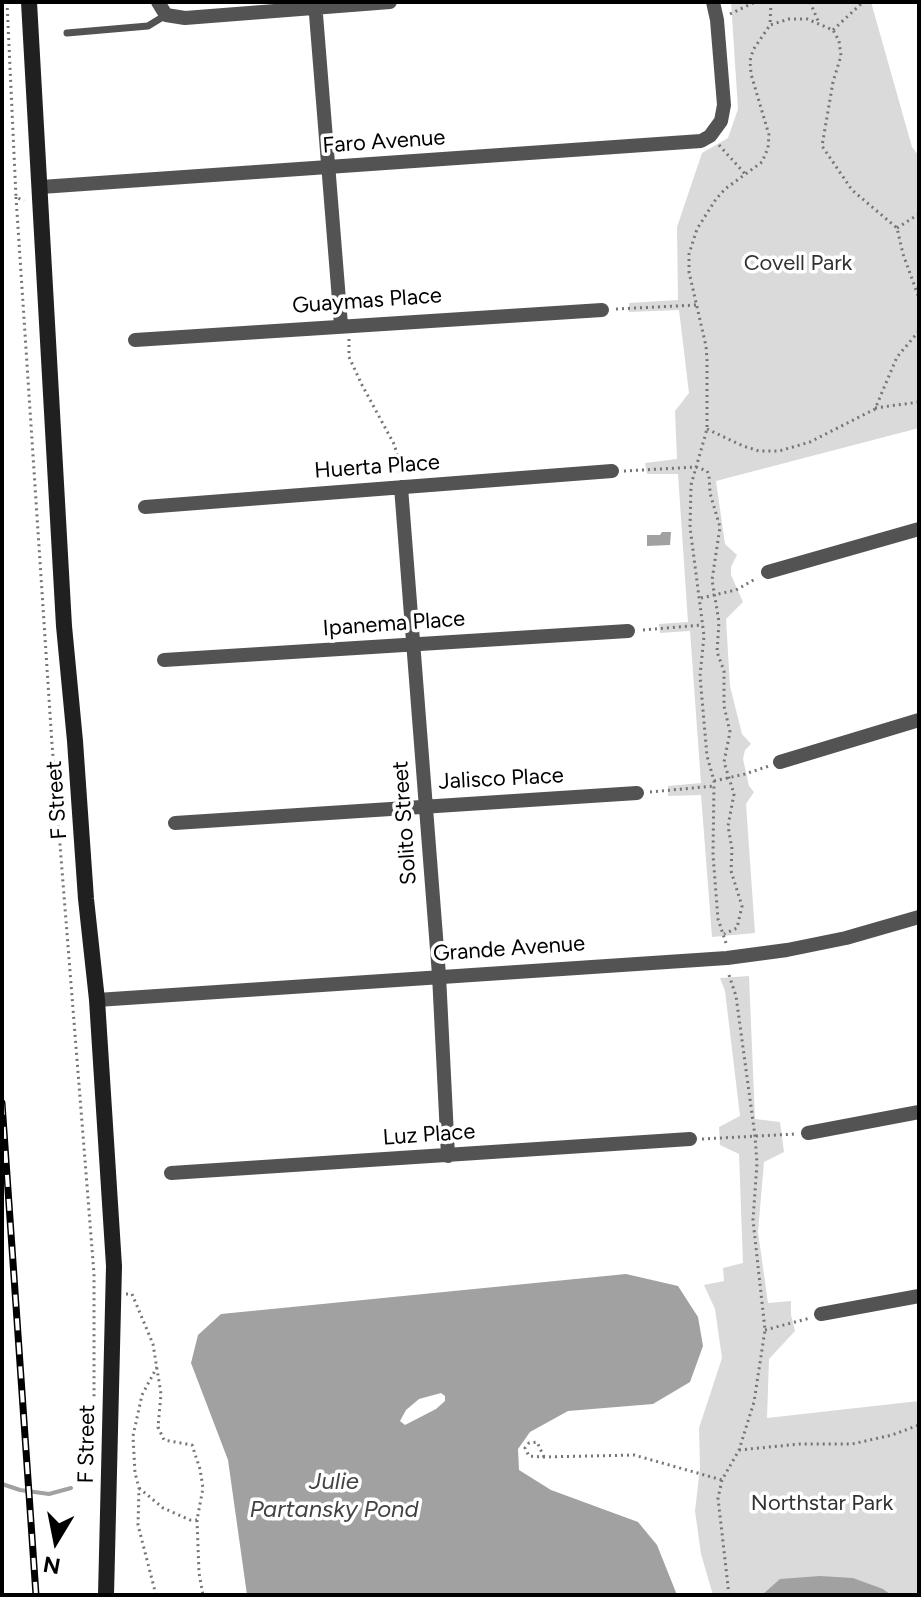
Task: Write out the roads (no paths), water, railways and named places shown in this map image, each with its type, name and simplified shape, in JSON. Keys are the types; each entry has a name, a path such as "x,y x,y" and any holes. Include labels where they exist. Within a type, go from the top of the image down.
{"street":[{"name":"F Street","path":"29,2 64,626 97,1000 114,1266 106,1595"},
{"path":"162,8 185,18 315,5 390,2"},
{"name":"Faro Avenue","path":"41,187 690,144 710,136 721,121 724,105 713,2"},
{"path":"315,5 327,168 344,324"},
{"name":"Guaymas Place","path":"135,340 344,324 602,310"},
{"name":"Huerta Place","path":"145,507 612,471"},
{"name":"Solito Street","path":"401,487 439,975 448,1156"},
{"path":"768,572 919,529"},
{"name":"Ipanema Place","path":"164,660 628,631"},
{"path":"780,762 919,720"},
{"name":"Jalisco Place","path":"175,823 637,793"},
{"name":"Grande Avenue","path":"97,1000 727,958 846,938 919,917"},
{"path":"808,1133 919,1112"},
{"name":"Luz Place","path":"171,1173 690,1139"},
{"path":"821,1314 919,1296"}],"lane":[{"path":"67,33 148,26 162,8"}],"water":[{"path":"671,532 670,545 647,546 647,535 660,535"},
{"name":"Julie Partansky Pond","path":"626,1274 678,1286 698,1317 703,1346 690,1382 653,1404 568,1411 530,1432 518,1449 519,1470 551,1490 638,1522 657,1545 677,1595 247,1595 228,1460 191,1363 198,1335 221,1314","holes":["441,1393 445,1401 436,1409 405,1425 400,1421 406,1410 419,1399"]},
{"path":"820,1576 853,1578 891,1595 762,1595 780,1579"}],"waterway":[{"path":"2,1484 49,1494 71,1488"}],"railway":[{"path":"2,1103 36,1595"}],"park label":[{"name":"Covell Park","path":"798,264"},
{"name":"Northstar Park","path":"822,1504"}]}
